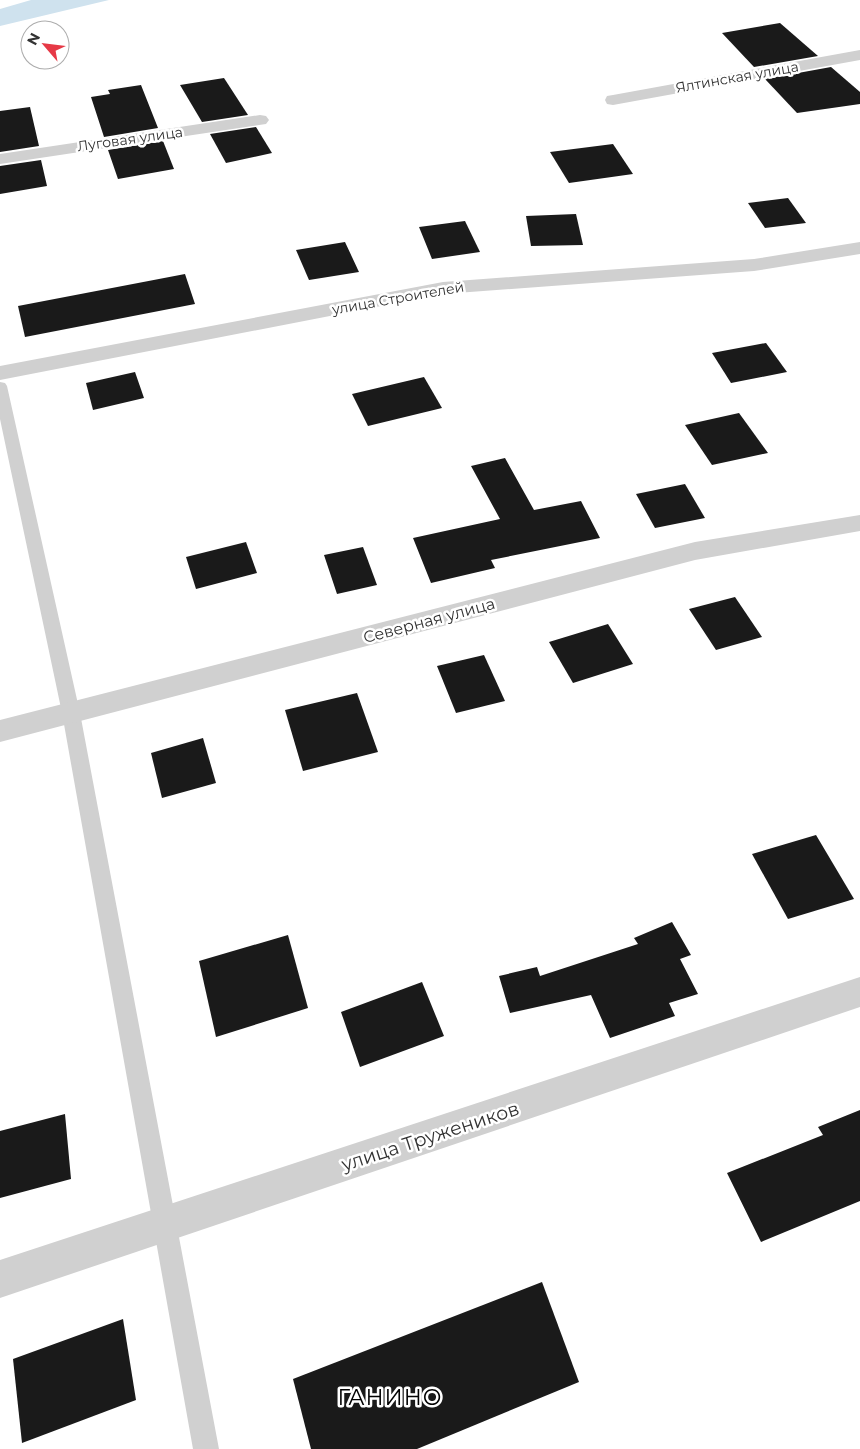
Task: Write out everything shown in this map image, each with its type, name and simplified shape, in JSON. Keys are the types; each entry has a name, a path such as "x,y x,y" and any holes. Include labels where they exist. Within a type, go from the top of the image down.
{"street":[{"name":"Ялтинская улица","path":"613,100 860,55"},
{"name":"Луговая улица","path":"0,159 260,120"},
{"name":"улица Строителей","path":"0,373 443,288 754,264 860,248"},
{"name":"Северная улица","path":"0,731 695,551 860,523"},
{"name":"улица Тружеников","path":"0,1279 860,992"}],"lane":[{"path":"0,386 71,713 206,1449"}],"water":[{"path":"31,0 109,0 0,26 0,9"}],"building":[{"path":"780,23 818,56 754,67 722,33"},
{"path":"831,67 860,92 860,104 797,113 765,79"},
{"path":"224,78 248,115 202,122 180,85"},
{"path":"141,85 158,128 104,137 91,97 110,94 108,90"},
{"path":"30,107 39,146 0,152 0,111"},
{"path":"256,127 272,153 226,163 210,134"},
{"path":"163,141 174,169 118,179 108,150"},
{"path":"613,144 633,174 569,183 550,152"},
{"path":"41,160 47,186 0,194 0,166"},
{"path":"788,198 806,223 765,228 748,203"},
{"path":"576,214 583,245 531,246 526,216"},
{"path":"465,221 480,252 432,259 419,227"},
{"path":"345,242 359,272 309,280 296,250"},
{"path":"185,274 195,304 25,337 18,306"},
{"path":"766,343 787,372 731,383 712,353"},
{"path":"135,372 144,398 93,410 86,383"},
{"path":"424,377 442,408 368,426 352,394"},
{"path":"739,413 768,453 712,465 685,425"},
{"path":"505,458 534,510 581,501 600,538 491,560 495,568 431,583 413,538 500,519 471,466"},
{"path":"685,484 705,518 655,528 636,494"},
{"path":"246,542 257,573 196,589 186,557"},
{"path":"363,547 377,585 337,594 324,555"},
{"path":"735,597 762,637 716,650 689,609"},
{"path":"608,624 633,664 573,683 549,642"},
{"path":"484,655 505,701 456,713 437,666"},
{"path":"357,693 378,752 303,771 285,710"},
{"path":"203,738 216,783 162,798 151,753"},
{"path":"816,835 854,899 788,919 752,854"},
{"path":"672,922 691,955 680,959 698,994 669,1003 675,1016 610,1038 591,995 510,1013 499,976 537,967 540,976 638,944 634,938"},
{"path":"288,935 308,1008 216,1037 199,961"},
{"path":"422,982 444,1036 360,1067 341,1012"},
{"path":"860,1110 860,1201 761,1242 727,1173 823,1135 818,1127"},
{"path":"65,1114 71,1179 0,1198 0,1131"},
{"path":"542,1282 579,1382 417,1449 311,1449 293,1379"},
{"path":"123,1319 136,1400 22,1443 13,1359"}],"district":[{"name":"ГАНИНО","path":"390,1397"}]}
